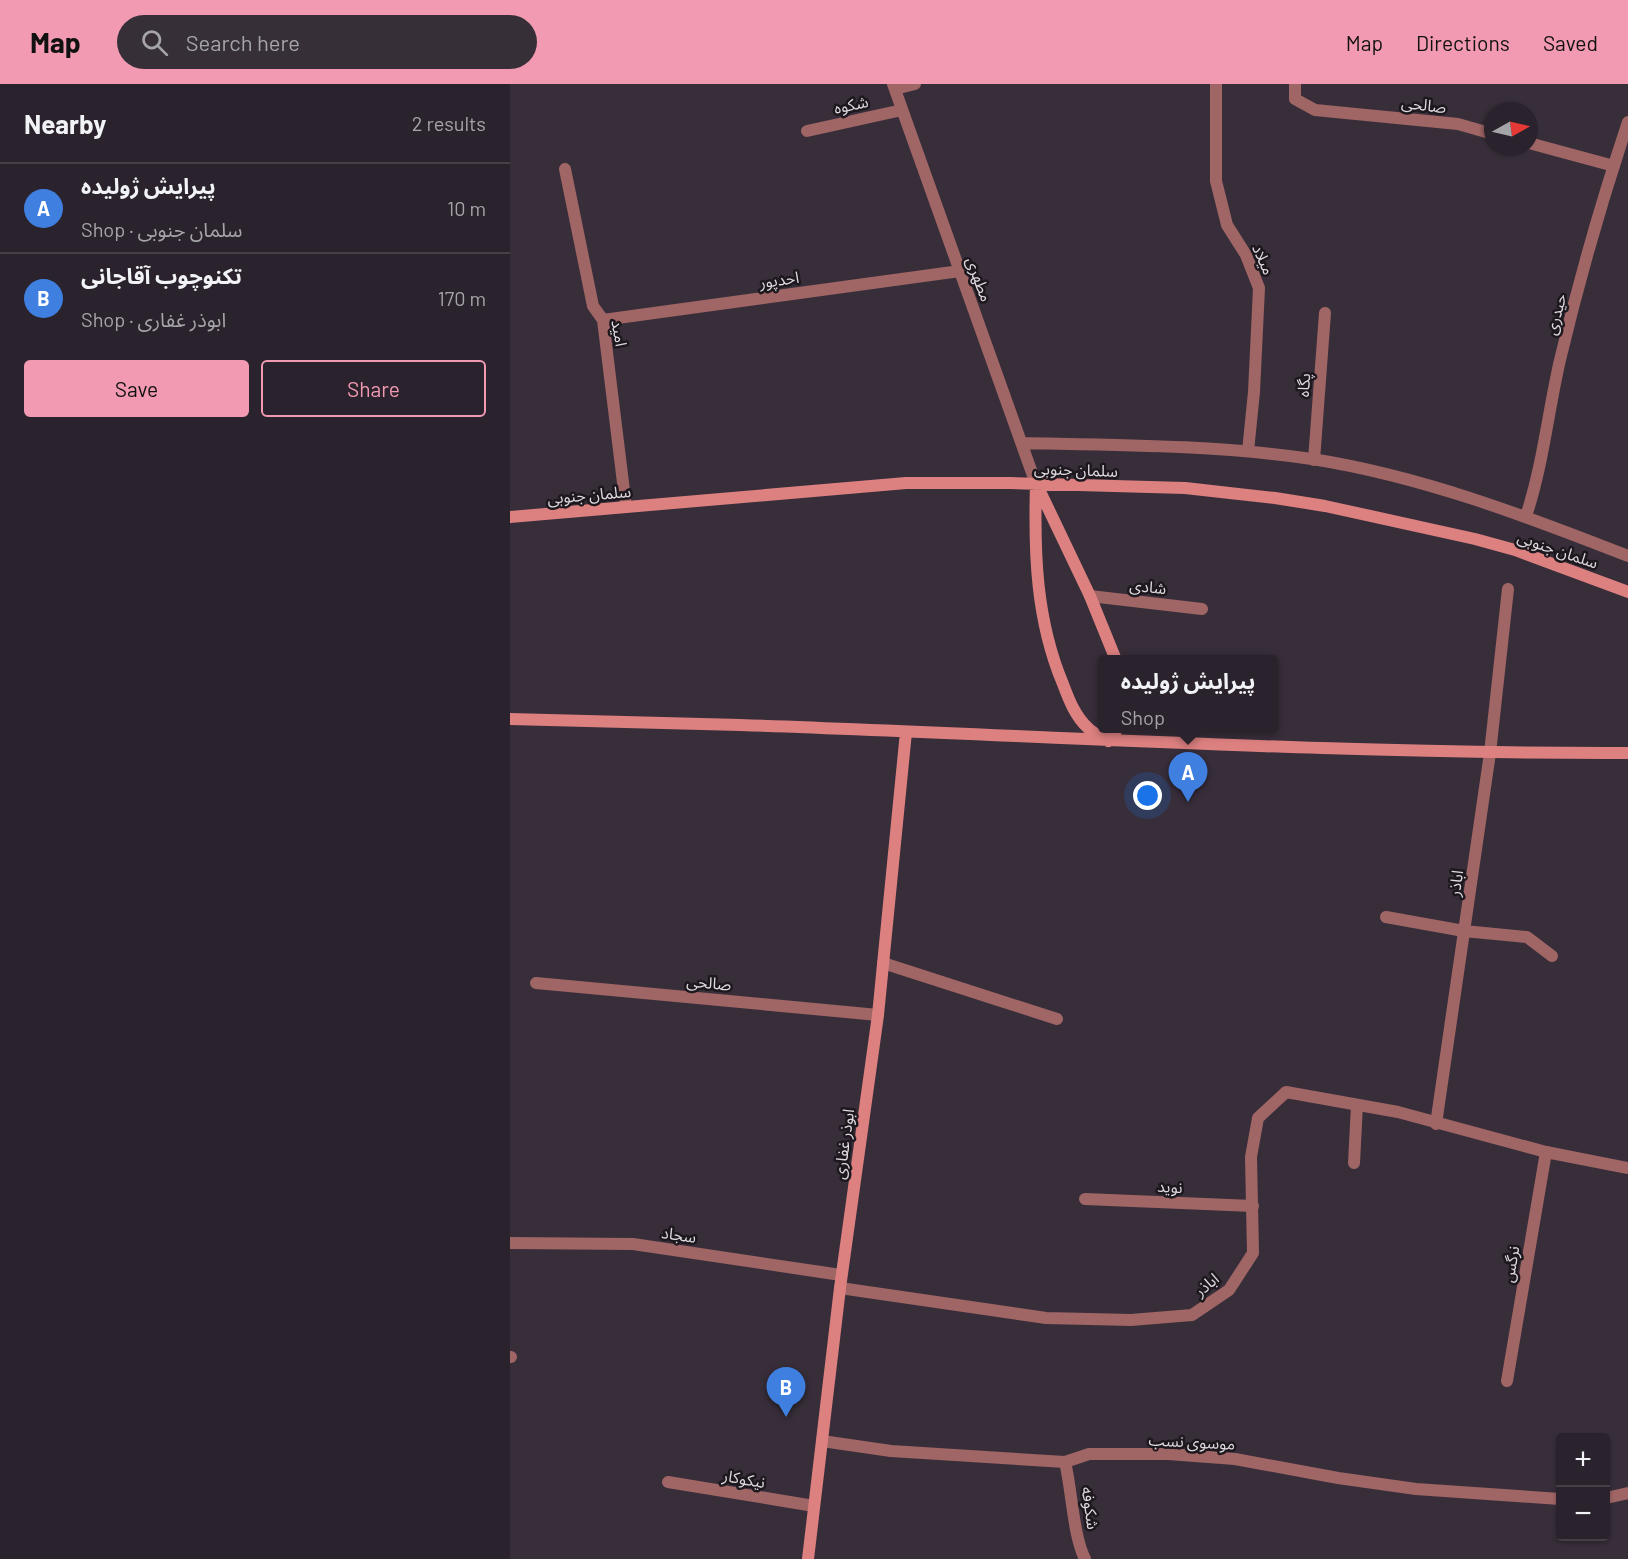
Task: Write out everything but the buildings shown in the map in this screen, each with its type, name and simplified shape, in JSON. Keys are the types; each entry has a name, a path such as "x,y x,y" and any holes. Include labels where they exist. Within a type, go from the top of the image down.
{"main road":[{"name":"سلمان جنوبی","path":"510,517 906,483 1185,488 1325,506 1475,539 1515,550 1628,592"},
{"name":"مطهری","path":"1036,484 1090,596 1114,655"},
{"name":"مطهری","path":"1036,484 1035,563 1040,605 1051,650 1067,695 1079,717 1089,729 1107,741"},
{"path":"510,719 741,725 1107,741 1490,753 1628,753"},
{"name":"ابوذر غفاری","path":"808,1559 840,1288 878,1015 906,732"},
{"path":"1107,741 1114,733"}],"street":[{"path":"894,86 915,84"},
{"name":"میلاد","path":"1216,84 1216,181 1227,225 1246,255 1259,288 1254,392 1248,451"},
{"name":"صالحی","path":"1295,84 1295,99 1315,110 1458,124 1484,131"},
{"name":"مطهری","path":"894,86 1036,484"},
{"name":"شکوه","path":"807,131 902,110"},
{"name":"حیدری","path":"1526,516 1535,490 1560,361 1628,122"},
{"path":"1538,145 1614,166"},
{"name":"امید","path":"565,169 593,306 603,320 626,507"},
{"name":"احدپور","path":"603,320 960,271"},
{"name":"پگاه","path":"1314,460 1325,313"},
{"path":"1022,443 1248,451 1314,460 1410,480 1526,516 1628,556"},
{"name":"اباذر","path":"1437,1124 1490,753 1508,589"},
{"name":"شادی","path":"1090,596 1202,609"},
{"path":"1386,917 1464,932 1527,937 1552,956"},
{"path":"883,963 1057,1019"},
{"name":"صالحی","path":"536,983 878,1015"},
{"name":"اباذر","path":"840,1288 1046,1318 1131,1320 1192,1315 1229,1290 1253,1253 1251,1157 1258,1118 1286,1092 1398,1112 1546,1152 1628,1168"},
{"path":"1354,1163 1357,1105"},
{"name":"نرگس","path":"1507,1381 1546,1152"},
{"name":"نوید","path":"1085,1198 1253,1206"},
{"name":"سجاد","path":"510,1243 633,1244 842,1275"},
{"name":"موسوی نسب","path":"822,1442 891,1451 1065,1462 1089,1454 1168,1454 1235,1459 1338,1478 1416,1489 1556,1499"},
{"name":"شکوفه","path":"1065,1462 1080,1548 1085,1559"},
{"name":"نیکوکار","path":"669,1482 814,1506"},
{"path":"1610,1497 1628,1493"}],"place":[{"name":"پیرایش ژولیده","path":"1188,802"},
{"name":"تکنوچوب آقاجانی","path":"786,1417"}]}
